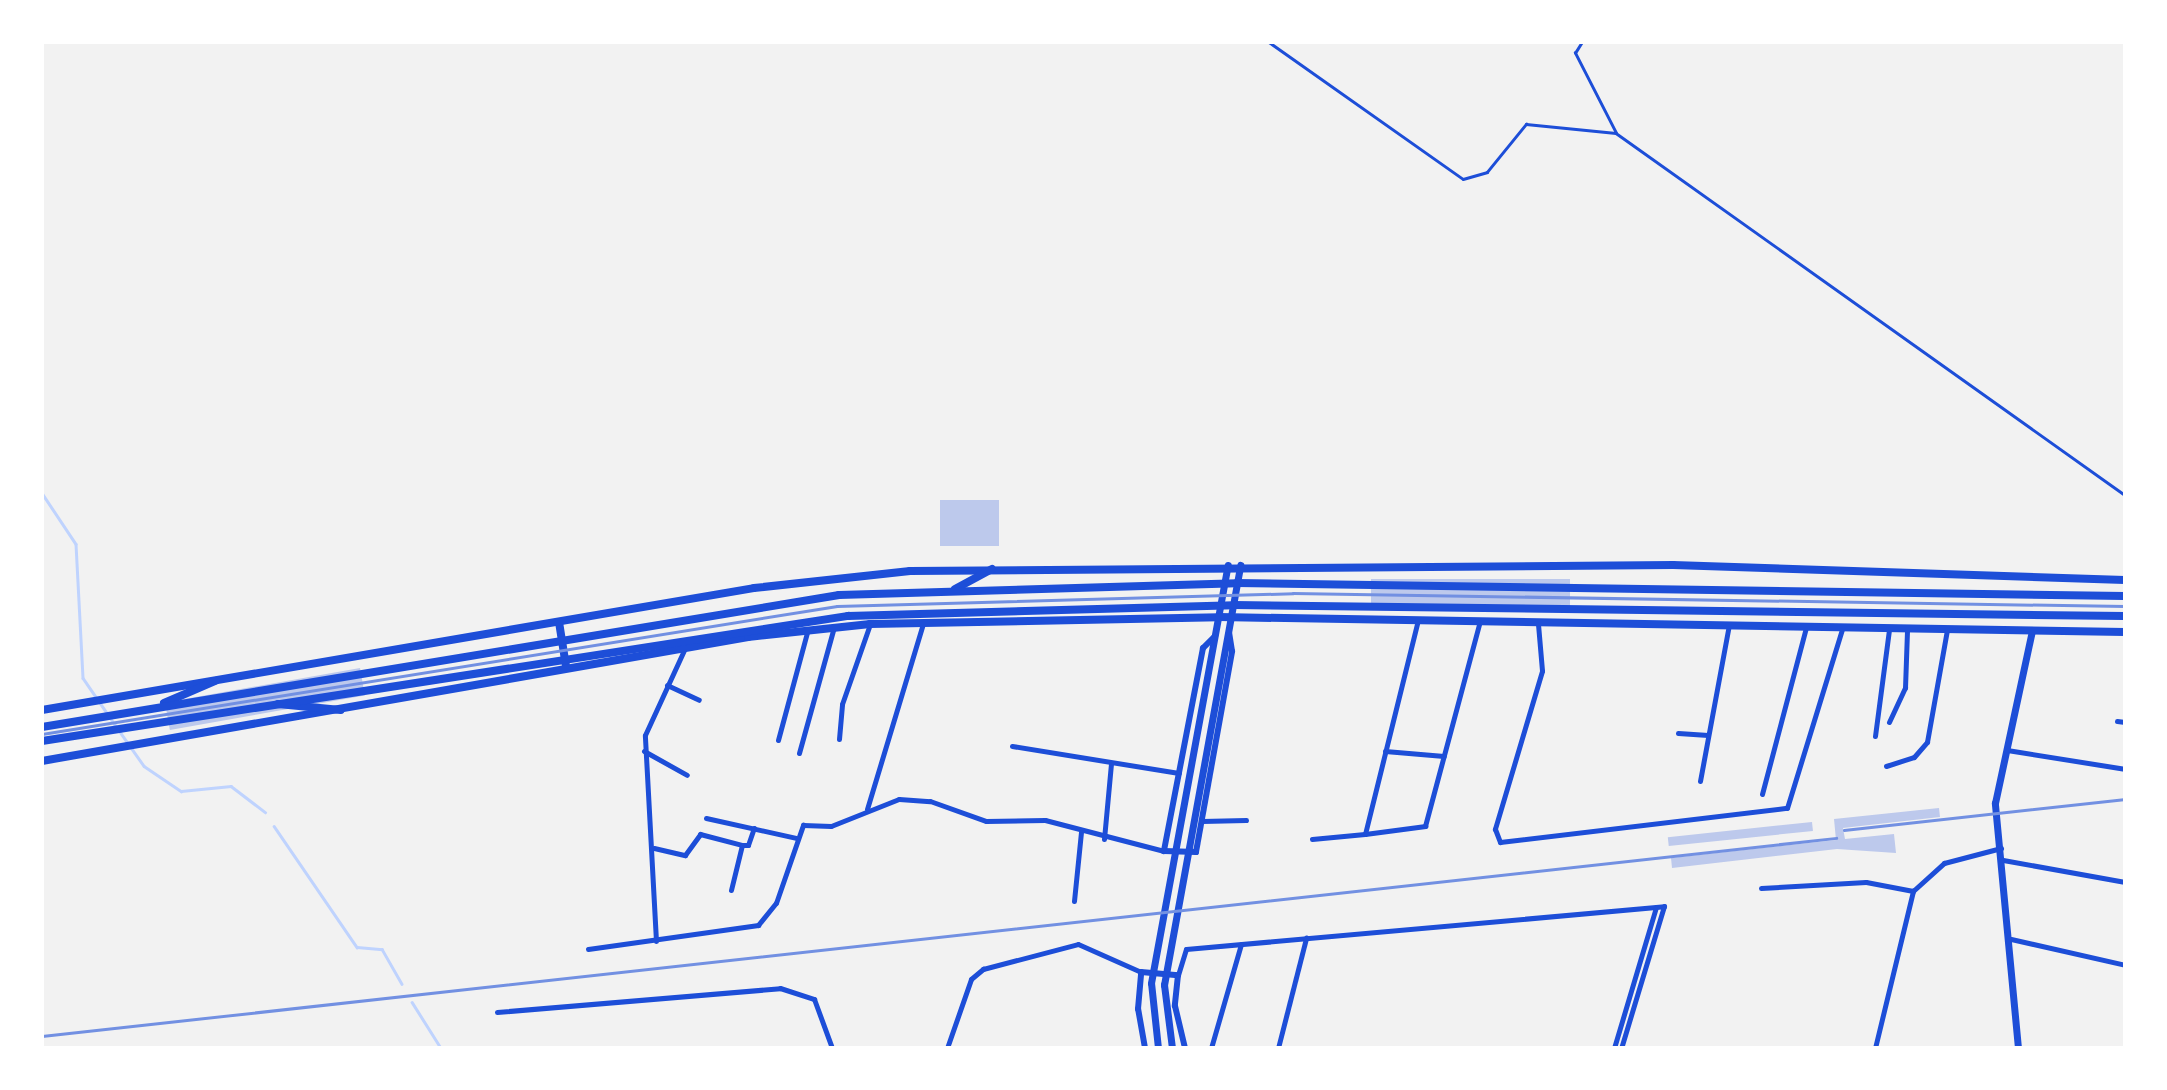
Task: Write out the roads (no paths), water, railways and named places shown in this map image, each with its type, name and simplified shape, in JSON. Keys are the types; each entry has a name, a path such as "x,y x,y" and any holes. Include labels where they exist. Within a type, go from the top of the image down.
{"main road":[{"path":"1158,1048 1150,996 1228,565"},
{"path":"42,710 779,584 910,571 1228,565 1673,565 2125,580"},
{"path":"1171,1048 1162,997 1240,565"},
{"path":"952,590 992,569"},
{"path":"42,727 804,598 952,590 1237,583 2125,596"},
{"path":"42,741 266,703 848,616 1234,605 2125,616"},
{"path":"42,761 685,649 808,629 870,624 1231,617 2125,632"},
{"path":"559,622 567,669"},
{"path":"2018,1048 2011,939 1995,803 2032,630"},
{"path":"152,708 215,681"},
{"path":"266,703 341,710"}],"street":[{"path":"1365,834 1418,620"},
{"path":"1312,839 1425,826 1480,621"},
{"path":"839,739 842,704 870,624"},
{"path":"867,809 923,624"},
{"path":"1538,624 1542,671 1531,725 1495,829 1500,842 1787,808 1842,629"},
{"path":"1700,781 1729,625"},
{"path":"799,753 834,627"},
{"path":"1762,794 1806,628"},
{"path":"778,740 808,629"},
{"path":"1875,736 1889,630"},
{"path":"1889,722 1905,688 1907,630"},
{"path":"1886,766 1914,757 1927,742 1947,630"},
{"path":"588,949 656,941 765,920 796,838 806,823 831,826 867,809 909,797 986,821 1045,820 1104,839 1193,855 1202,821 1232,651 1229,633"},
{"path":"1164,850 1203,648 1215,636"},
{"path":"656,941 654,848 644,751 650,718 685,649"},
{"path":"667,685 699,700"},
{"path":"2117,721 2125,722"},
{"path":"1678,733 1708,735"},
{"path":"1013,746 1179,773"},
{"path":"2007,750 2125,769"},
{"path":"644,751 687,775"},
{"path":"1385,751 1444,756"},
{"path":"1104,839 1111,764"},
{"path":"706,818 796,838"},
{"path":"1202,821 1246,820"},
{"path":"654,848 685,855 700,834 748,845 754,828"},
{"path":"1074,901 1081,832"},
{"path":"731,890 742,845"},
{"path":"1875,1048 1913,891 1944,863 2001,848"},
{"path":"2003,860 2125,882"},
{"path":"1761,888 1866,882 1913,891"},
{"path":"1185,1048 1175,1006 1178,975 1186,949 1664,906 1621,1048"},
{"path":"1614,1048 1656,907"},
{"path":"1278,1048 1306,938"},
{"path":"2011,939 2125,965"},
{"path":"947,1048 971,979 983,969 1078,944 1141,972 1178,975"},
{"path":"1211,1048 1241,944"},
{"path":"1141,972 1138,1009 1145,1048"},
{"path":"497,1012 780,988 814,999 832,1048"}],"lane":[{"path":"1269,42 1463,179 1487,172 1526,124 1616,133"},
{"path":"1582,42 1576,53 1616,133 2125,495"}],"waterway":[{"path":"42,493 76,544 83,678 107,713"},
{"path":"111,719 144,766 181,791 231,786 265,812"},
{"path":"274,826 357,947 382,949 402,984"},
{"path":"412,1002 441,1048"}],"railway":[{"path":"42,734 837,606 1293,593 2125,606"},
{"path":"1844,830 2125,799"},
{"path":"42,1036 1836,838"}]}
